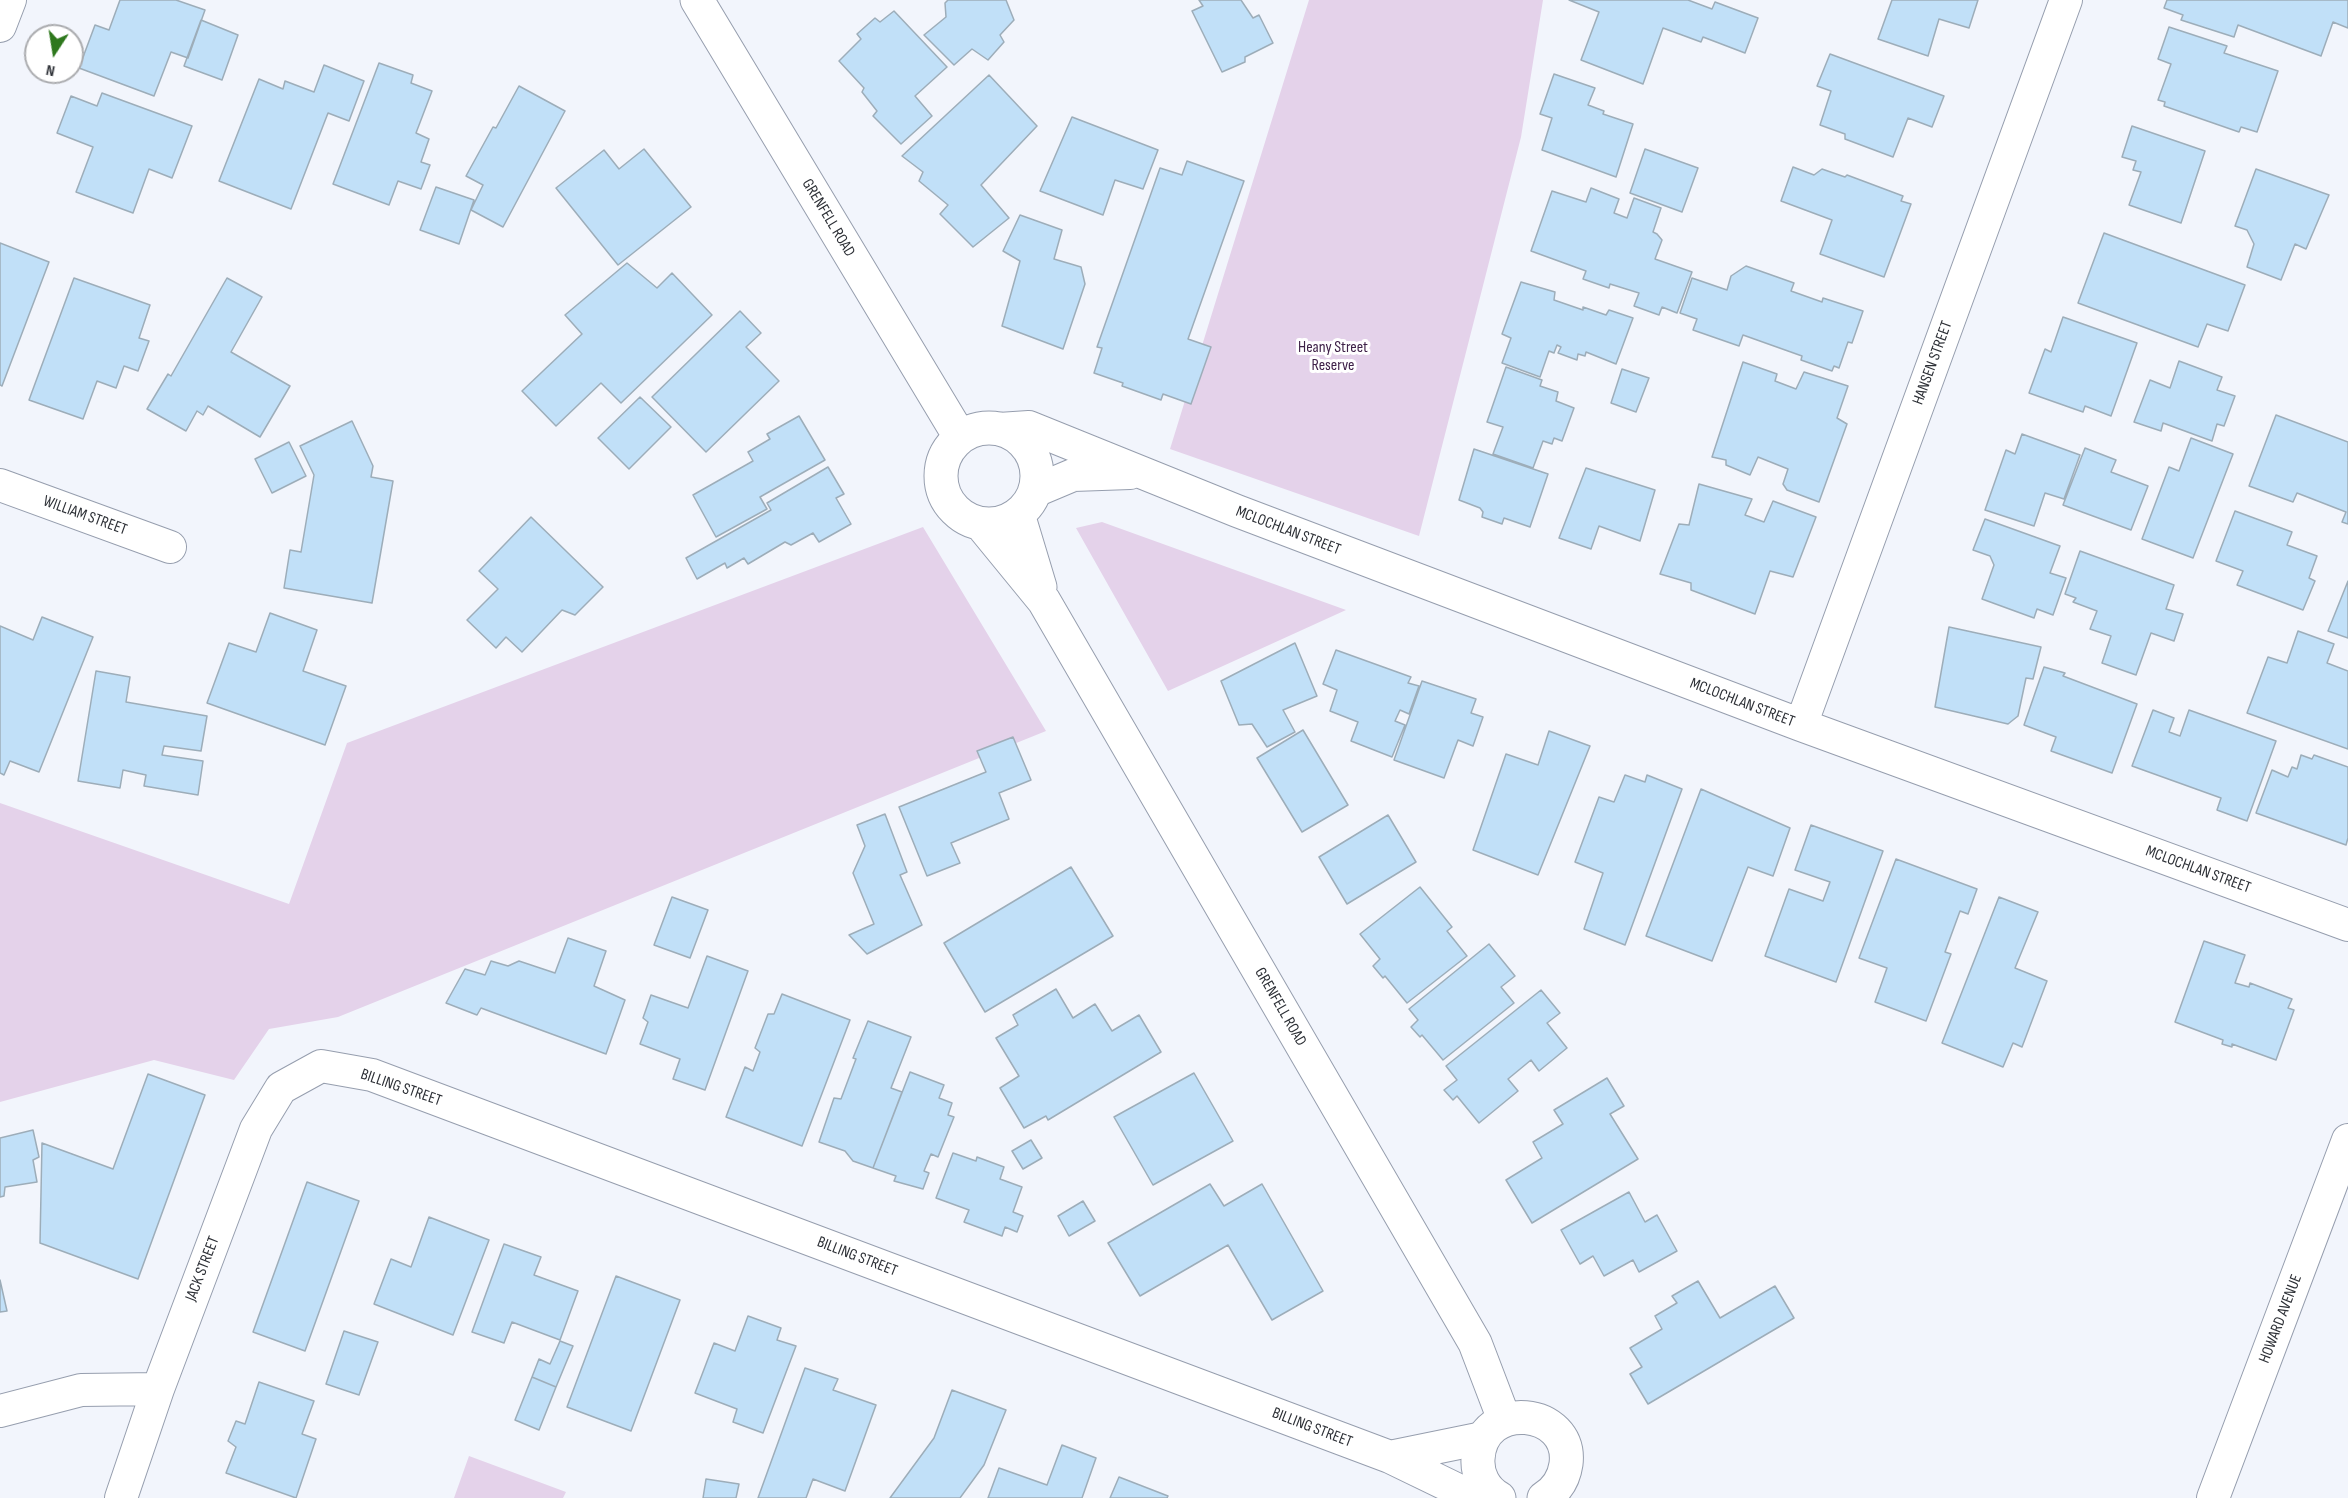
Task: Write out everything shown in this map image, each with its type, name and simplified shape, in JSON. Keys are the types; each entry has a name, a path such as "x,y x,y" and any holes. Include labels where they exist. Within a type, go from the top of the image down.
{"street":[{"path":"0,26 10,0"},
{"name":"GRENFELL ROAD","path":"697,0 960,437"},
{"name":"HANSEN STREET","path":"1800,725 2066,0"},
{"name":"MCLOCHLAN STREET","path":"999,429 1029,427 1139,473 1800,725 2348,925"},
{"path":"985,428 999,429 1013,435 1026,445 1034,459 1037,475 1026,502 1006,521 981,524 966,519 953,509 944,495 940,479 942,463 948,449 960,437 985,428"},
{"name":"MCLOCHLAN STREET","path":"1026,502 1073,475 1139,473"},
{"name":"WILLIAM STREET","path":"0,485 170,547"},
{"name":"GRENFELL ROAD","path":"1026,502 1044,601"},
{"name":"GRENFELL ROAD","path":"981,524 1044,601 1475,1343 1494,1429"},
{"name":"JACK STREET","path":"121,1498 158,1389 256,1129 281,1088 321,1066"},
{"name":"BILLING STREET","path":"321,1066 372,1075 1390,1457 1458,1490 1497,1497"},
{"name":"HOWARD AVENUE","path":"2213,1498 2348,1140"},
{"path":"0,1411 81,1390 158,1389"},
{"path":"1390,1457 1494,1429 1518,1417 1532,1418 1551,1428 1564,1445 1566,1459 1562,1490"},
{"path":"1494,1429 1478,1450 1480,1475 1485,1486 1497,1497"}],"green space":[{"name":"Heany Street Reserve","path":"1309,0 1543,0 1521,137 1419,536 1170,449"},
{"path":"1102,522 1346,610 1168,691 1076,528"},
{"path":"923,527 1046,731 338,1017 269,1029 234,1080 154,1060 0,1102 0,803 289,904 347,743"},
{"path":"469,1456 566,1492 563,1498 454,1498"}],"building":[{"path":"120,0 176,0 205,10 188,58 171,52 154,96 84,70 84,55 95,25 109,30"},
{"path":"948,0 1006,0 1014,20 1000,35 1004,42 988,60 972,49 954,65 924,35 946,17 945,3"},
{"path":"1199,0 1241,0 1253,18 1259,15 1273,43 1245,57 1245,62 1222,72 1192,11 1203,6"},
{"path":"1569,0 1688,0 1712,9 1715,2 1758,18 1745,53 1703,37 1701,42 1663,28 1643,84 1581,60 1599,12"},
{"path":"1892,0 1978,0 1969,28 1939,19 1928,56 1878,39"},
{"path":"2167,0 2348,0 2348,28 2333,22 2321,56 2238,25 2234,37 2181,20 2183,15 2164,8"},
{"path":"894,11 947,67 915,96 932,116 901,144 873,116 877,111 862,92 864,88 839,61 861,39 857,34 875,18 880,22"},
{"path":"201,20 238,35 222,80 184,66"},
{"path":"2169,27 2227,46 2224,53 2278,71 2257,132 2241,127 2239,132 2164,106 2165,102 2158,100 2171,64 2158,59"},
{"path":"1830,54 1944,96 1932,127 1908,118 1893,157 1845,139 1845,134 1820,125 1831,91 1817,86"},
{"path":"379,63 413,75 411,83 432,91 416,133 429,139 421,162 430,165 421,189 398,181 389,205 333,184"},
{"path":"324,65 364,81 349,121 328,113 291,209 219,181 259,79 283,89 285,81 314,92"},
{"path":"1554,74 1595,88 1588,105 1604,111 1603,114 1633,124 1616,177 1542,150 1552,118 1540,114"},
{"path":"989,75 1037,126 981,185 1009,218 973,247 940,214 948,205 919,181 923,172 902,156"},
{"path":"519,86 565,111 503,227 471,210 483,185 466,176"},
{"path":"102,93 192,126 172,178 149,169 133,213 76,192 93,147 57,133 71,96 97,106"},
{"path":"1072,117 1158,150 1143,189 1115,180 1103,215 1040,191"},
{"path":"2132,126 2205,151 2181,223 2129,205 2141,172 2133,170 2136,161 2122,157"},
{"path":"644,149 691,207 618,265 556,188 604,150 619,169"},
{"path":"1645,149 1698,168 1682,212 1630,193"},
{"path":"1187,161 1244,181 1188,339 1211,347 1191,404 1163,394 1161,400 1094,373 1102,348 1097,347 1160,168 1182,175"},
{"path":"1793,167 1814,175 1822,169 1845,177 1847,175 1903,196 1901,201 1911,204 1884,277 1820,254 1832,220 1781,201"},
{"path":"2256,169 2329,195 2306,249 2295,244 2281,280 2247,267 2254,244 2247,230 2235,226"},
{"path":"436,187 474,200 459,244 420,230"},
{"path":"1591,188 1619,199 1614,213 1627,218 1634,198 1661,208 1653,232 1662,240 1655,259 1692,272 1677,313 1662,307 1659,315 1634,306 1639,293 1610,284 1609,288 1583,279 1586,271 1531,251 1552,191 1586,202"},
{"path":"1020,215 1062,230 1054,259 1081,267 1085,284 1063,349 1002,326 1020,261 1003,251"},
{"path":"2104,233 2245,285 2228,331 2207,324 2198,347 2078,303"},
{"path":"0,243 49,262 2,386 0,385"},
{"path":"627,263 657,288 672,273 712,315 621,403 601,383 556,426 522,391 582,334 565,315"},
{"path":"1746,266 1794,283 1791,291 1822,302 1823,298 1863,311 1852,343 1848,342 1839,368 1834,366 1832,371 1801,360 1802,356 1743,335 1739,346 1693,330 1697,319 1680,313 1692,278 1727,290 1731,276"},
{"path":"74,278 150,305 139,338 149,341 138,371 124,366 116,388 97,381 83,419 29,400"},
{"path":"227,278 262,297 231,352 290,386 260,437 208,406 203,415 197,411 186,431 147,409 168,374 171,376"},
{"path":"1521,282 1555,292 1554,300 1583,310 1583,307 1606,315 1609,310 1633,318 1616,364 1586,352 1585,356 1578,354 1577,360 1558,353 1561,347 1557,345 1554,353 1549,351 1540,377 1502,363 1511,338 1502,334"},
{"path":"740,311 761,333 746,347 779,381 706,452 652,397"},
{"path":"2063,317 2137,343 2111,416 2085,406 2083,412 2029,393 2045,349 2051,352"},
{"path":"2179,361 2222,377 2217,390 2235,396 2224,426 2217,424 2212,441 2163,423 2161,431 2134,422 2150,380 2170,388"},
{"path":"1743,362 1777,374 1775,381 1796,389 1804,372 1848,386 1837,418 1847,424 1819,502 1787,490 1783,484 1788,469 1758,457 1750,475 1726,465 1726,460 1712,457"},
{"path":"1506,367 1542,380 1540,386 1558,392 1556,401 1574,408 1562,441 1554,438 1552,444 1543,441 1533,468 1493,454 1503,427 1487,422"},
{"path":"1622,369 1649,378 1636,412 1611,403"},
{"path":"640,397 671,427 629,469 598,438"},
{"path":"2276,415 2348,442 2348,524 2342,522 2346,512 2297,493 2293,502 2249,486"},
{"path":"799,416 825,460 760,497 767,509 716,537 693,495 753,461 748,452 770,439 767,434"},
{"path":"352,421 373,466 371,477 393,481 372,603 284,588 290,550 301,552 314,475 300,446"},
{"path":"2022,434 2080,455 2064,499 2045,493 2034,526 1985,510 2006,450 2015,454"},
{"path":"2191,438 2233,454 2193,558 2142,539 2169,467 2179,471"},
{"path":"289,442 306,476 272,493 255,459"},
{"path":"2085,448 2116,460 2111,472 2148,486 2131,530 2063,505"},
{"path":"1474,449 1548,474 1530,527 1504,518 1502,524 1482,517 1483,512 1480,508 1459,500"},
{"path":"828,467 844,494 836,498 851,524 819,542 813,533 791,545 785,542 748,564 744,558 727,568 725,563 697,579 686,558 771,510 767,503"},
{"path":"1586,468 1655,490 1640,541 1599,526 1591,549 1559,538"},
{"path":"1699,484 1752,499 1745,515 1764,522 1773,501 1816,517 1793,577 1770,571 1755,614 1691,590 1691,583 1660,574 1679,524 1689,525"},
{"path":"2235,511 2292,532 2287,545 2317,556 2309,578 2315,581 2303,610 2237,585 2243,571 2216,561"},
{"path":"531,517 603,587 575,615 562,610 522,652 506,637 496,648 467,620 498,589 479,571"},
{"path":"1985,519 2060,546 2050,573 2066,578 2053,615 2037,609 2034,618 1982,599 1994,565 1990,556 1973,550"},
{"path":"2080,551 2174,585 2166,609 2183,614 2174,641 2151,633 2136,675 2102,663 2111,636 2090,629 2097,611 2073,602 2076,598 2065,594"},
{"path":"2348,581 2348,638 2328,631"},
{"path":"270,613 317,630 303,671 346,686 325,745 207,703 229,643 256,652"},
{"path":"42,617 93,637 39,772 10,761 4,775 0,773 0,626 33,640"},
{"path":"1949,627 2041,647 2033,679 2026,678 2018,716 2008,724 1935,707"},
{"path":"2298,631 2334,644 2327,663 2348,671 2348,749 2247,713 2268,657 2287,663"},
{"path":"1295,643 1317,696 1283,710 1295,732 1267,747 1252,724 1239,725 1221,681"},
{"path":"1336,650 1411,677 1408,683 1419,686 1409,714 1400,710 1395,721 1405,725 1392,757 1351,741 1358,722 1330,711 1337,690 1323,684"},
{"path":"2044,667 2065,673 2063,676 2137,704 2112,773 2051,751 2056,737 2024,725"},
{"path":"96,671 130,677 126,702 207,716 201,751 164,746 162,755 203,761 198,795 144,786 146,775 123,770 120,788 78,781"},
{"path":"1422,681 1476,699 1471,713 1483,717 1473,746 1458,740 1444,778 1394,760"},
{"path":"2153,710 2174,718 2169,732 2180,736 2189,710 2276,741 2247,821 2217,810 2221,798 2132,766"},
{"path":"1303,730 1348,805 1302,832 1257,758"},
{"path":"1549,731 1590,746 1538,875 1473,850 1506,754 1538,765"},
{"path":"1013,737 1031,780 999,793 1009,819 951,843 960,863 927,876 899,807 986,772 977,751"},
{"path":"2301,755 2312,759 2314,755 2348,767 2348,838 2346,845 2256,813 2272,770 2288,777 2292,767 2297,769"},
{"path":"1625,775 1645,782 1647,775 1682,789 1625,945 1584,929 1603,873 1575,862 1599,797 1614,802"},
{"path":"1701,789 1790,828 1773,876 1748,867 1712,961 1646,936"},
{"path":"885,814 907,872 900,875 922,925 867,954 849,935 874,924 853,873 865,846 857,825"},
{"path":"1388,815 1416,862 1347,904 1319,857"},
{"path":"1811,825 1883,851 1836,982 1765,956 1789,889 1823,901 1830,882 1795,870"},
{"path":"1896,859 1977,889 1968,914 1960,911 1945,952 1951,954 1926,1021 1875,1002 1887,968 1859,958"},
{"path":"1071,867 1113,936 985,1012 944,943"},
{"path":"1420,887 1452,927 1447,931 1467,956 1407,1003 1385,976 1383,978 1373,966 1380,959 1360,934"},
{"path":"672,897 708,910 690,958 654,945"},
{"path":"1999,897 2038,912 2015,968 2047,981 2022,1047 2013,1043 2003,1067 1942,1043"},
{"path":"568,938 606,951 594,986 625,1000 606,1054 481,1008 477,1015 446,1003 465,969 485,975 491,961 508,966 519,961 555,973"},
{"path":"2204,941 2245,955 2235,983 2249,987 2250,983 2292,999 2288,1008 2294,1010 2276,1060 2232,1044 2232,1047 2222,1044 2223,1040 2175,1022"},
{"path":"1489,944 1515,976 1501,987 1514,1003 1443,1060 1422,1035 1420,1037 1411,1027 1418,1020 1409,1009"},
{"path":"707,956 748,971 705,1090 673,1079 680,1059 640,1044 648,1022 643,1018 651,995 688,1008"},
{"path":"1056,989 1073,1018 1095,1004 1112,1031 1139,1015 1161,1052 1048,1120 1046,1116 1024,1128 1000,1088 1019,1076 996,1038 1018,1025 1013,1015"},
{"path":"1541,990 1560,1013 1547,1023 1567,1048 1539,1071 1531,1060 1508,1079 1518,1091 1479,1123 1457,1096 1453,1100 1444,1090 1457,1080 1446,1066"},
{"path":"782,994 850,1020 802,1146 726,1117 745,1067 753,1071 760,1052 755,1048 768,1014 774,1014"},
{"path":"868,1021 911,1037 891,1088 902,1092 873,1168 853,1161 845,1151 819,1142 834,1098 841,1099 856,1059 853,1058"},
{"path":"910,1072 944,1085 939,1098 952,1103 948,1115 954,1117 938,1157 931,1154 924,1171 929,1173 923,1189 894,1181 896,1176 873,1168"},
{"path":"1194,1073 1233,1141 1153,1185 1114,1117"},
{"path":"148,1074 205,1095 138,1279 40,1243 42,1143 113,1169"},
{"path":"1607,1078 1624,1106 1610,1114 1638,1159 1532,1223 1506,1180 1542,1158 1533,1142 1563,1124 1554,1110"},
{"path":"33,1130 39,1157 33,1160 37,1182 5,1187 4,1196 0,1197 0,1138"},
{"path":"1031,1140 1042,1158 1023,1169 1012,1151"},
{"path":"953,1153 976,1161 977,1157 1004,1167 1000,1179 1022,1187 1013,1212 1023,1216 1017,1232 1005,1227 1002,1236 964,1222 969,1210 936,1198"},
{"path":"307,1182 359,1201 305,1351 253,1332"},
{"path":"1210,1184 1224,1206 1262,1184 1323,1291 1272,1320 1228,1245 1140,1296 1108,1243"},
{"path":"1629,1192 1645,1222 1657,1215 1677,1251 1639,1272 1633,1260 1604,1276 1593,1256 1580,1264 1561,1230"},
{"path":"1083,1201 1095,1221 1069,1236 1058,1216"},
{"path":"429,1217 489,1240 453,1335 374,1304 391,1259 411,1267"},
{"path":"504,1244 541,1257 534,1275 578,1291 560,1340 512,1322 504,1343 472,1332"},
{"path":"616,1276 680,1300 631,1431 567,1407"},
{"path":"0,1280 7,1311 0,1312"},
{"path":"1698,1281 1720,1318 1775,1286 1794,1318 1648,1404 1630,1374 1642,1367 1630,1348 1662,1329 1655,1316 1677,1303 1672,1296"},
{"path":"748,1316 781,1328 777,1340 796,1346 763,1433 733,1422 737,1409 695,1393 714,1343 735,1351"},
{"path":"344,1331 378,1342 359,1395 326,1384"},
{"path":"560,1341 573,1346 556,1387 532,1377 539,1359 550,1364"},
{"path":"805,1368 838,1379 833,1390 876,1405 845,1491 813,1479 806,1498 758,1498"},
{"path":"532,1377 556,1387 539,1430 515,1420"},
{"path":"259,1382 314,1401 302,1434 316,1439 296,1498 226,1473 236,1447 228,1441 236,1421 245,1424"},
{"path":"952,1390 1006,1410 984,1465 960,1498 890,1498 934,1438"},
{"path":"1062,1445 1096,1458 1082,1498 988,1498 999,1468 1047,1485"},
{"path":"1119,1477 1168,1496 1167,1498 1110,1498"},
{"path":"706,1479 739,1484 736,1498 703,1498"}]}
